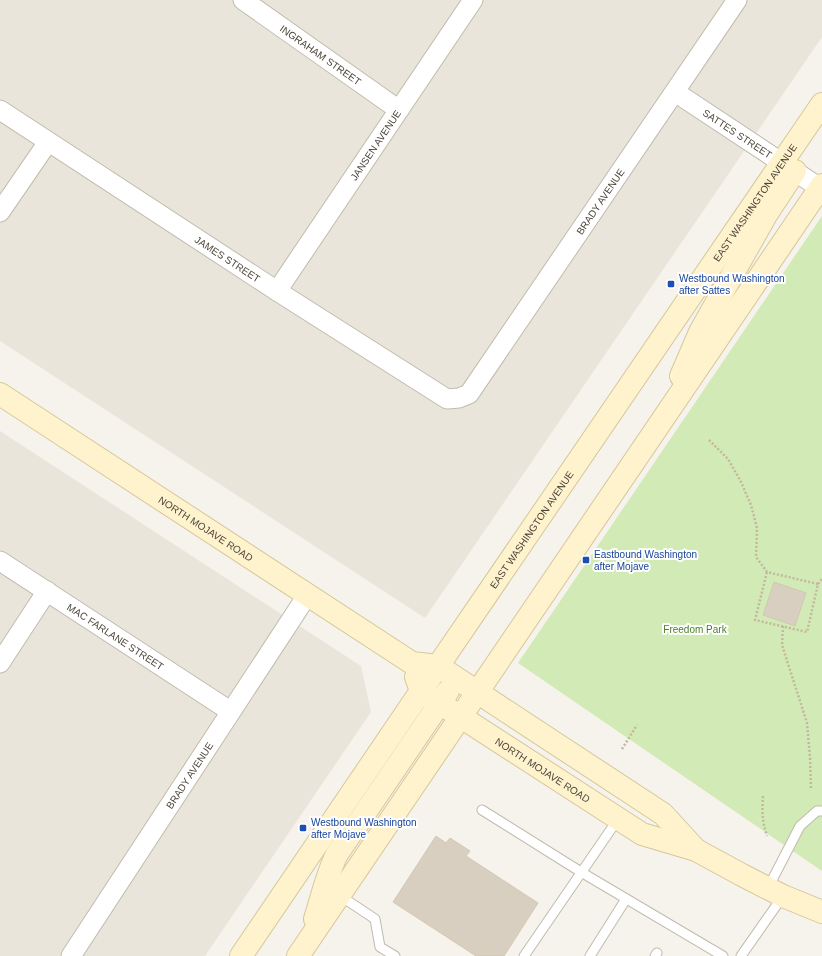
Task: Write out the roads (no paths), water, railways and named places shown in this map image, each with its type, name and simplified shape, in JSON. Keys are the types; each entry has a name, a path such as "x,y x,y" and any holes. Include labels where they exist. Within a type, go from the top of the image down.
{"main road":[{"name":"EAST WASHINGTON AVENUE","path":"241,956 438,666 789,167 822,104"},
{"path":"661,423 700,332 766,215 789,167"},
{"path":"298,956 821,187"},
{"name":"NORTH MOJAVE ROAD","path":"0,394 412,663 438,666 663,814 696,850"},
{"path":"412,663 421,691"},
{"path":"310,938 326,882 337,854 456,679"},
{"name":"NORTH MOJAVE ROAD","path":"421,691 642,834 696,850 776,892 822,912"}],"street":[{"name":"INGRAHAM STREET","path":"243,0 399,110"},
{"name":"JANSEN AVENUE","path":"277,291 473,0"},
{"name":"BRADY AVENUE","path":"459,398 468,394 737,0"},
{"name":"SATTES STREET","path":"675,92 821,187"},
{"name":"JAMES STREET","path":"0,110 277,291 447,399 459,398"},
{"path":"0,212 48,142"},
{"name":"MAC FARLANE STREET","path":"0,561 230,711"},
{"path":"0,663 47,591"},
{"name":"BRADY AVENUE","path":"71,956 308,594"}],"lane":[{"path":"482,810 581,872 723,956"},
{"path":"741,956 776,892 800,826 817,811 822,812"},
{"path":"524,956 618,819"},
{"path":"339,895 375,919 380,947 394,956"},
{"path":"590,956 626,898"}],"place":[{"name":"Westbound Washington after Sattes","path":"671,284"},
{"name":"Eastbound Washington after Mojave","path":"586,560"},
{"name":"Westbound Washington after Mojave","path":"303,828"}],"park label":[{"name":"Freedom Park","path":"695,629"}]}
